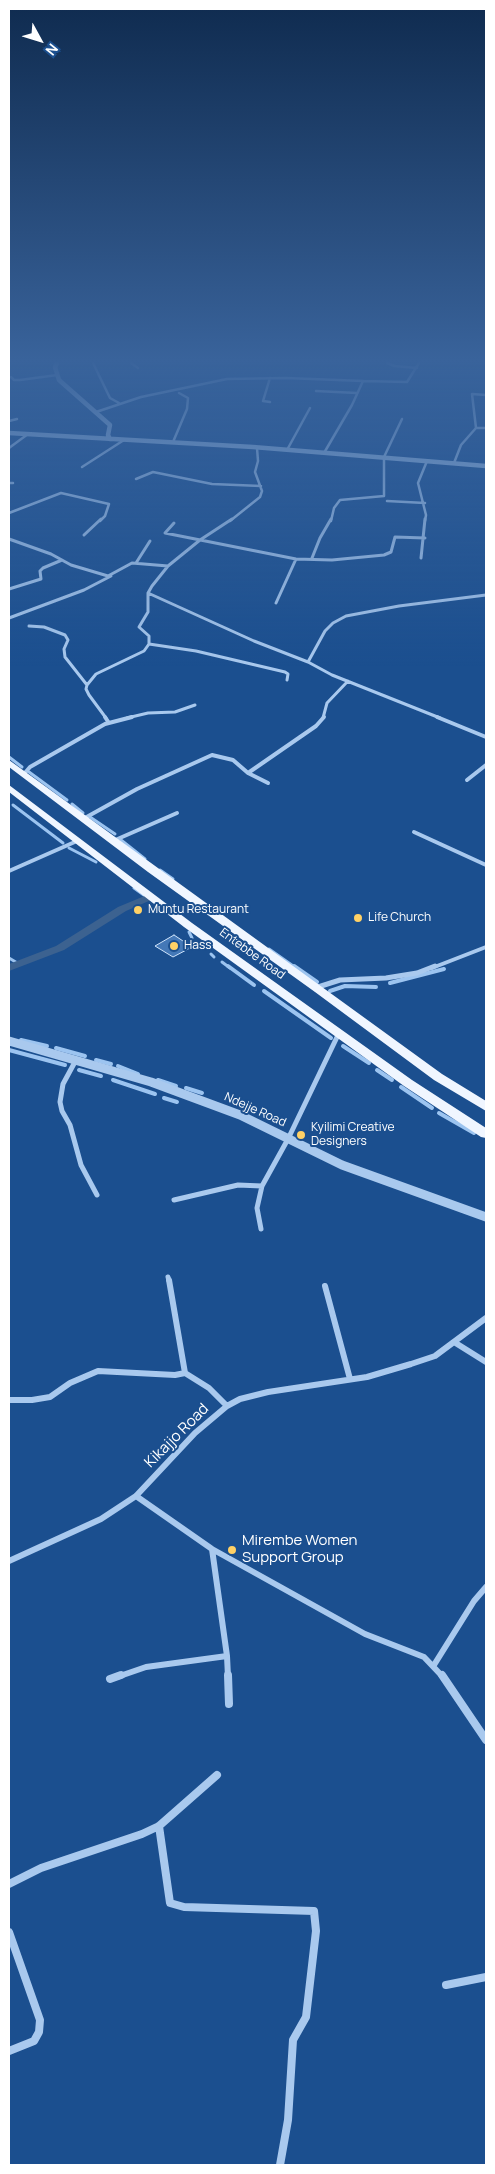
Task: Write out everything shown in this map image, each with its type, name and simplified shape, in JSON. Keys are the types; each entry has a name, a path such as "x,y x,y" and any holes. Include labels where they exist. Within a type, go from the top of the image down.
{"main road":[{"name":"Entebbe Road","path":"9,763 113,841 438,1077 486,1107"},
{"name":"Entebbe Road","path":"9,788 188,925 408,1083 486,1134"}],"street":[{"path":"82,467 86,464"},
{"path":"109,723 89,695 86,689 87,685 96,674 144,651 149,644 149,636 140,627 148,612 148,593 168,566 200,540 240,514 260,497 261,486 255,472 257,464"},
{"path":"312,558 320,538 328,527 334,513 334,508 340,500 384,496 384,464"},
{"path":"421,558 425,538 425,503 418,483 426,464"},
{"path":"470,464 486,466"},
{"path":"136,479 154,472 212,484 261,486"},
{"path":"9,513 65,493 108,504 105,516 84,535"},
{"path":"388,501 425,503"},
{"path":"174,523 165,533 296,559 332,560 384,555 391,552 395,537 425,538"},
{"path":"9,539 51,554 62,560 111,576"},
{"path":"136,563 150,541"},
{"path":"276,603 296,559"},
{"path":"9,589 41,579 40,571 43,568 62,560"},
{"path":"9,618 84,590 128,565 136,563 168,566"},
{"path":"148,593 254,641 486,738"},
{"path":"308,662 325,631 346,616 399,606 486,595"},
{"path":"29,626 44,627 65,635 68,640 64,649 65,657 87,685"},
{"path":"149,644 196,651 285,672 288,676 287,680"},
{"path":"248,773 294,744 316,726 325,716 326,706 330,699 348,681"},
{"path":"24,774 30,767 109,723 148,713 175,712 195,705"},
{"path":"83,818 137,789 212,755 233,760 248,773 268,783"},
{"path":"467,780 486,765"},
{"path":"113,841 178,813"},
{"path":"414,832 486,865"},
{"path":"9,871 77,841"},
{"path":"319,989 318,987 340,980 386,978 417,973 486,946"},
{"path":"261,1229 257,1208 262,1186 288,1139 339,1033"},
{"name":"Ndejje Road","path":"9,1041 77,1059 151,1082 231,1112 342,1165 486,1217"},
{"path":"77,1059 63,1084 60,1102 62,1111 70,1125 81,1165 97,1195"},
{"path":"174,1200 238,1185 262,1186"},
{"path":"168,1277 185,1373"},
{"path":"325,1286 350,1379"},
{"name":"Kikajjo Road","path":"9,1561 101,1519 136,1496 195,1433 227,1406 240,1399 268,1392 367,1376 435,1356 486,1318"},
{"path":"454,1342 486,1362"},
{"path":"9,1400 32,1400 50,1397 70,1383 98,1370 175,1375 185,1373 209,1388 227,1406"},
{"path":"136,1496 212,1549 365,1634 424,1657 434,1665 486,1740"},
{"path":"212,1549 227,1656 229,1704"},
{"path":"434,1665 474,1601 486,1587"},
{"path":"110,1679 146,1667 227,1656"},
{"path":"9,1884 41,1868 142,1834 159,1826 216,1776"},
{"path":"159,1826 170,1903 184,1907 314,1911 316,1932 306,2017 293,2040 288,2120 280,2165"},
{"path":"9,1932 40,2020 39,2032 34,2041 9,2051"},
{"path":"446,1985 486,1977"}],"building":[{"name":"Hass","path":"174,935 192,947 173,957 155,946"}],"waterway":[{"path":"9,757 22,767"},
{"path":"29,772 67,800"},
{"path":"72,804 83,813"},
{"path":"13,805 63,843"},
{"path":"90,817 115,834"},
{"path":"121,840 145,859"},
{"path":"69,848 96,862"},
{"path":"160,870 173,879"},
{"path":"134,888 148,898"},
{"path":"9,968 60,948 122,909 147,898"},
{"path":"189,932 192,938"},
{"path":"269,949 296,968"},
{"path":"211,954 214,957"},
{"path":"9,958 19,964"},
{"path":"222,962 230,968"},
{"path":"228,966 254,985"},
{"path":"294,966 317,982"},
{"path":"390,983 444,969"},
{"path":"330,991 345,986 376,987"},
{"path":"264,991 331,1038"},
{"path":"21,1040 47,1046"},
{"path":"343,1046 369,1063"},
{"path":"56,1048 85,1056"},
{"path":"9,1050 65,1065"},
{"path":"96,1060 111,1064"},
{"path":"118,1066 138,1074"},
{"path":"79,1070 101,1076"},
{"path":"377,1070 392,1080"},
{"path":"113,1080 155,1094"},
{"path":"158,1080 176,1086"},
{"path":"401,1087 432,1108"},
{"path":"186,1088 202,1093"},
{"path":"164,1098 177,1102"},
{"path":"439,1113 474,1133"}],"place":[{"name":"Muntu Restaurant","path":"138,910"},
{"name":"Life Church","path":"358,918"},
{"name":"Hass","path":"174,946"},
{"name":"Kyilimi Creative Designers","path":"301,1135"},
{"name":"Mirembe Women Support Group","path":"232,1550"}]}
